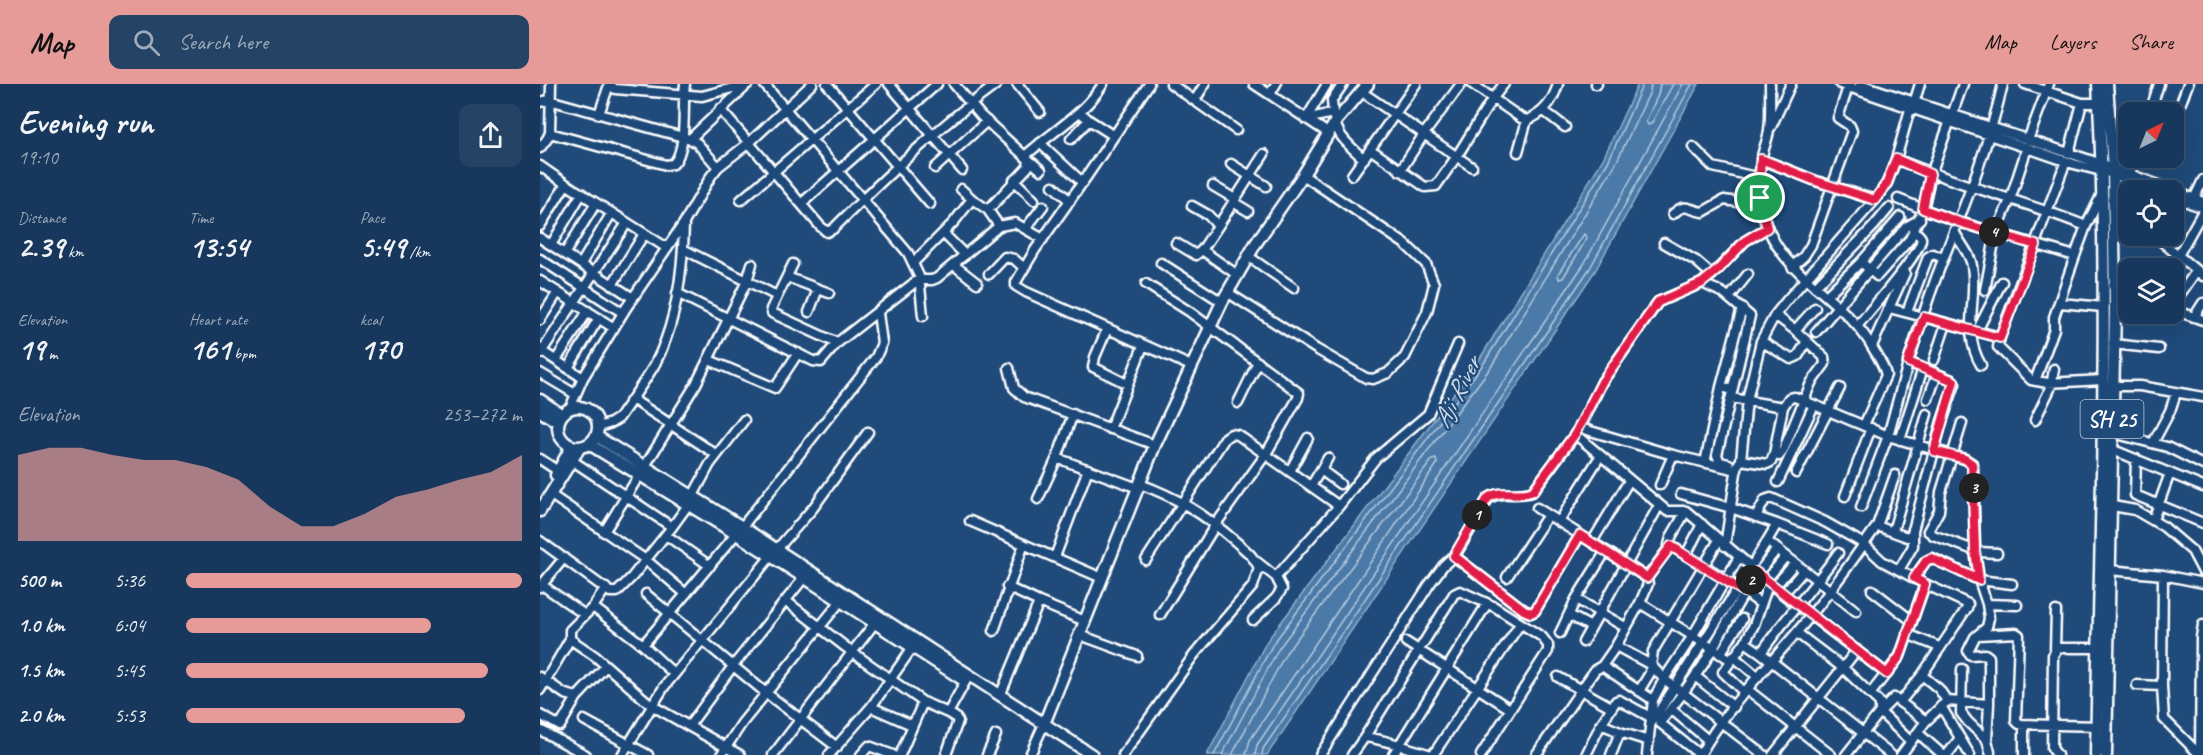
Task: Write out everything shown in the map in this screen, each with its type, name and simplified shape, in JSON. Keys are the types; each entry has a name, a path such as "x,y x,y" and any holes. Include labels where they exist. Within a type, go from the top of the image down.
{"main road":[{"path":"2098,84 2104,103"},
{"name":"SH 25","path":"2106,755 2101,726 2109,570 2105,504 2111,449 2106,384 2113,344 2113,286 2104,103 2107,84"},
{"path":"1043,727 1155,445 1236,274 1305,171 1335,117 1365,88"},
{"path":"2106,384 2103,307 2107,196"},
{"path":"540,400 563,415"},
{"path":"540,411 563,415 584,408 595,416 587,440 543,498"},
{"path":"563,415 558,434 566,444 587,440 643,471 739,530 1043,727 1092,755"},
{"path":"2096,755 2101,726 2098,648 2108,432"},
{"path":"540,511 543,498 558,471 587,440"},
{"path":"967,678 1000,696 1081,755"}],"street":[{"path":"541,145 549,133 545,101 551,84"},
{"path":"599,114 609,84 615,89 709,96 748,84"},
{"path":"549,133 666,165 673,164 686,139 685,84"},
{"path":"686,139 748,84"},
{"path":"764,84 908,253 914,262 919,280 923,316"},
{"path":"563,415 623,313 684,223 718,167 750,142 812,84"},
{"path":"827,84 930,204"},
{"path":"741,200 876,84"},
{"path":"889,84 962,170"},
{"path":"802,203 938,84"},
{"path":"954,84 987,121 1041,170"},
{"path":"720,109 827,232 833,229 897,167 970,104 997,84"},
{"path":"1017,84 1040,112"},
{"path":"988,210 1028,167 1027,158 1040,143 1080,112 1103,84"},
{"path":"1149,84 1016,282 1017,288 1191,366"},
{"path":"1171,84 1236,130"},
{"path":"1254,84 1328,133"},
{"path":"1270,94 1276,84"},
{"path":"1306,119 1327,84"},
{"path":"1343,84 1332,100 1337,132 1341,139 1364,159"},
{"path":"1352,175 1416,84"},
{"path":"1400,171 1461,84"},
{"path":"1472,84 1527,120 1544,111 1555,95 1558,84"},
{"path":"1371,150 1425,187 1436,186 1504,84"},
{"path":"1769,130 1770,84"},
{"path":"1791,84 1769,130 1761,159 1760,198 1767,228 1775,245 1792,267 1858,325 1872,346 1886,375 1901,388"},
{"path":"1860,84 1876,87 1912,106"},
{"path":"1639,690 1650,673 1653,651 1703,565 1722,543 1734,493 1747,400 1761,341 1775,315 1875,200 1887,183 1920,84"},
{"path":"1877,276 1910,239 1920,219 1930,174 1963,84"},
{"path":"1861,507 1888,436 1908,362 1944,258 1991,132 2003,84"},
{"path":"2025,84 2048,87 2082,104 2104,103"},
{"path":"2153,102 2159,84"},
{"path":"2181,102 2188,84"},
{"path":"1792,267 1804,256 1811,245 1852,131 1850,126 1838,118 1844,85 2068,157 2131,180"},
{"path":"1195,100 1204,86"},
{"path":"1985,290 1996,232 2010,200 2048,87"},
{"path":"1365,88 1395,115 1472,167"},
{"path":"545,101 599,114 697,143 718,167"},
{"path":"2082,104 2068,157 2000,338 1998,345 2000,350 2028,378 2035,381 2140,386 2203,397"},
{"path":"1544,111 1565,127"},
{"path":"1080,112 1114,136"},
{"path":"1306,119 1335,117"},
{"path":"1071,139 1089,120"},
{"path":"1518,152 1527,120"},
{"path":"935,168 987,121"},
{"path":"1040,143 1083,183"},
{"path":"1693,147 1713,167 1760,178"},
{"path":"1176,243 1196,255 1202,250 1264,154"},
{"path":"1761,159 1875,200"},
{"path":"1896,159 1930,174 2047,211 2086,226"},
{"path":"1231,164 1266,186"},
{"path":"540,166 611,214 667,248"},
{"path":"2130,174 2132,168"},
{"path":"2107,170 2130,174 2145,180"},
{"path":"1161,263 1366,378 1373,379 1388,373 1405,357 1427,312 1434,284 1426,264 1406,244 1305,171"},
{"path":"1014,180 1034,200"},
{"path":"2184,195 2199,200 2203,180"},
{"path":"541,221 566,184"},
{"path":"1053,186 1070,201"},
{"path":"1213,186 1248,212"},
{"path":"961,189 972,200 988,210 999,226"},
{"path":"551,245 582,193"},
{"path":"2035,381 2054,329 2054,317 2086,226 2107,196 2118,205"},
{"path":"1673,214 1684,207 1702,212 1724,200 1745,203 1760,198"},
{"path":"1899,199 1959,222 2075,256"},
{"path":"914,262 972,200"},
{"path":"2179,256 2203,210 2184,201"},
{"path":"565,253 596,203"},
{"path":"1026,228 1043,206"},
{"path":"1192,206 1208,215 1218,226"},
{"path":"1815,287 1889,208"},
{"path":"581,264 611,214"},
{"path":"1826,296 1861,262 1900,217"},
{"path":"1816,332 1906,227 1920,219"},
{"path":"583,378 541,351 595,274 627,223"},
{"path":"587,440 615,422 655,364 663,348 677,293 684,223"},
{"path":"677,293 813,361 821,362 837,344 904,290 919,280 932,280 954,265 999,226 1015,223 1043,239"},
{"path":"1320,755 1429,585 1443,566 1454,556 1488,498 1494,494 1525,494 1533,491 1577,431 1602,382 1656,305 1662,300 1702,283 1745,241 1767,228"},
{"path":"1858,325 1893,289 1909,264 1922,238 1914,231"},
{"path":"943,233 965,255"},
{"path":"1954,233 1972,266 1973,330 1981,364"},
{"path":"612,285 644,234"},
{"path":"540,238 633,298"},
{"path":"1664,243 1696,261 1712,275"},
{"path":"2167,246 2200,273 2184,291"},
{"path":"683,249 777,296"},
{"path":"1202,250 1236,274"},
{"path":"1907,312 1928,257 1934,254 1944,258"},
{"path":"1248,256 1294,288"},
{"path":"989,274 1005,257 1014,259 1024,268"},
{"path":"540,259 623,313"},
{"path":"1861,262 1893,289"},
{"path":"604,532 709,360 747,281 752,264"},
{"path":"793,264 771,309 774,315 837,344"},
{"path":"954,265 977,283"},
{"path":"1729,298 1748,274"},
{"path":"787,277 829,293"},
{"path":"1973,330 2002,282"},
{"path":"541,283 614,328"},
{"path":"1702,283 1729,298 1742,308 1750,319 1718,459 1738,465"},
{"path":"1146,284 1210,327 1299,393 1266,453 1215,524 1161,615"},
{"path":"2113,286 2118,288"},
{"path":"809,312 818,289"},
{"path":"1872,346 1889,308 1893,289"},
{"path":"540,320 558,292"},
{"path":"2060,303 2103,307"},
{"path":"2198,319 2203,303"},
{"path":"1705,463 1721,387 1742,308"},
{"path":"1795,330 1815,308"},
{"path":"1889,308 2000,338"},
{"path":"556,360 588,311"},
{"path":"643,645 710,566 876,357 882,343 878,313"},
{"path":"1774,455 1779,456 1783,452 1811,383 1826,360 1808,341 1775,315"},
{"path":"568,368 599,318"},
{"path":"1934,360 1946,324"},
{"path":"1107,329 1093,367 1127,384"},
{"path":"1761,341 1791,359 1797,356 1808,341"},
{"path":"1276,577 1339,506 1376,458 1428,414 1458,344"},
{"path":"2113,344 2159,349"},
{"path":"1110,429 1143,346"},
{"path":"709,360 775,388 798,353"},
{"path":"1238,403 1258,362"},
{"path":"1899,570 1913,546 1914,529 1934,451 1955,384 1952,380 1908,362"},
{"path":"1009,368 1012,383 1023,397 1155,445"},
{"path":"1900,440 1923,368"},
{"path":"2035,420 2052,383 2054,369"},
{"path":"540,373 575,394"},
{"path":"1928,399 1937,374"},
{"path":"1845,496 1866,427 1865,423 1886,375"},
{"path":"1721,387 1747,400 1783,406"},
{"path":"1796,473 1840,388"},
{"path":"2153,443 2170,411 2176,393"},
{"path":"1577,431 1705,463 1767,464 1771,462 1774,455 1783,406 1792,397 1888,436 1972,464 1975,550 1989,622 1968,651 1971,655 1987,655 1990,659 1987,740 1991,754"},
{"path":"632,399 717,455"},
{"path":"1778,482 1814,405"},
{"path":"1038,499 1058,458 1072,414"},
{"path":"1893,531 1927,414"},
{"path":"540,542 606,588 614,593 617,592 672,527 717,455 744,420"},
{"path":"1962,423 1941,492 1940,508 1928,531 1933,535 1975,550 1997,553"},
{"path":"1577,431 1667,511 1686,511 1783,594 1887,674"},
{"path":"622,755 651,705 674,674 813,508 868,432"},
{"path":"2108,432 2167,447 2203,465"},
{"path":"1146,560 1225,438 1231,434 1238,435 1266,453 1339,506"},
{"path":"1290,471 1308,438"},
{"path":"2111,449 2203,487"},
{"path":"1660,485 1672,455"},
{"path":"1058,458 1182,502 1215,524 1276,577 1282,589 1280,594 1253,620"},
{"path":"1311,486 1328,458"},
{"path":"540,459 558,471"},
{"path":"2136,459 2134,495 2203,523"},
{"path":"573,461 672,527"},
{"path":"1559,522 1597,461"},
{"path":"1055,557 1089,469"},
{"path":"1321,470 1340,484"},
{"path":"2153,520 2170,472"},
{"path":"1586,755 1611,707 1619,700 1655,719 1700,755 1708,740 1771,660 1797,633 1877,526 1895,476"},
{"path":"1592,542 1628,484"},
{"path":"1681,494 1731,508 1828,544"},
{"path":"543,498 604,532 646,560 686,594"},
{"path":"1756,517 1765,500 1771,498 1825,522 1864,544 1882,561 1968,604 1922,675 1901,701"},
{"path":"2105,504 2135,510 2153,520 2192,550 2203,572"},
{"path":"1537,508 1647,578"},
{"path":"1583,642 1657,509"},
{"path":"1536,755 1595,670 1602,666 1616,646 1640,603 1648,584 1647,578 1671,546 1672,534 1686,511"},
{"path":"1507,577 1548,515"},
{"path":"970,521 1102,578"},
{"path":"1686,555 1702,524"},
{"path":"1755,571 1767,541 1777,524"},
{"path":"1877,526 1907,537 1914,529"},
{"path":"666,535 710,566"},
{"path":"1454,556 1531,613 1535,611 1580,535"},
{"path":"1767,541 1856,611"},
{"path":"994,631 1007,587 1024,544"},
{"path":"1671,546 1726,579 1761,604"},
{"path":"1655,719 1671,709 1703,644 1755,571 1777,549"},
{"path":"1560,633 1576,599 1606,551"},
{"path":"1761,653 1818,582 1838,553"},
{"path":"1786,556 1770,583 1745,642 1724,669 1724,674 1831,755"},
{"path":"1647,755 1655,719 1653,700 1739,557"},
{"path":"564,558 541,586 585,615"},
{"path":"1914,578 1926,561 1932,558 1979,580 2012,584"},
{"path":"1123,755 1194,656 1253,586 1259,573 1257,562"},
{"path":"1770,583 1795,562"},
{"path":"1783,594 1803,570"},
{"path":"2109,570 2163,575 2203,583"},
{"path":"689,726 733,666 807,575"},
{"path":"2163,575 2164,719 2200,755"},
{"path":"1871,693 1900,656 1925,584"},
{"path":"1007,587 1039,603 1085,621"},
{"path":"540,690 543,679 570,639 570,630 606,588"},
{"path":"1716,652 1741,590"},
{"path":"1872,590 1911,620"},
{"path":"1355,754 1456,591 1464,592 1487,604 1542,637 1548,645 1481,755"},
{"path":"646,594 766,693 837,747"},
{"path":"721,755 742,723 843,598"},
{"path":"1576,599 1625,627"},
{"path":"786,601 889,679 923,702 955,717 958,721 946,755"},
{"path":"1000,696 1039,603"},
{"path":"1640,603 1716,652 1732,658 1758,677"},
{"path":"1392,755 1487,604"},
{"path":"1987,604 2017,605"},
{"path":"592,607 643,645 674,674"},
{"path":"2056,611 2052,748 2057,755"},
{"path":"1569,615 1591,627"},
{"path":"1655,719 1716,652 1742,619"},
{"path":"773,755 877,620"},
{"path":"1364,738 1373,737 1398,747 1432,755 1520,624"},
{"path":"2200,755 2200,637 2203,625"},
{"path":"1797,633 1871,693 1880,703 1880,712 1911,742"},
{"path":"1978,635 2016,633 2019,635 2016,721 2019,724 2101,726"},
{"path":"1080,634 1137,656"},
{"path":"1906,634 1939,646"},
{"path":"570,639 606,666 651,705 740,755"},
{"path":"1406,642 1510,709"},
{"path":"1745,642 1891,755"},
{"path":"829,755 871,707 915,644"},
{"path":"1616,646 1651,664 1664,679 1764,755"},
{"path":"2055,650 2064,647 2098,648"},
{"path":"1773,755 1857,650"},
{"path":"540,716 560,726 577,697 606,666"},
{"path":"1602,666 1653,700"},
{"path":"1962,669 1962,715 1987,740"},
{"path":"1922,675 1939,689 1944,704 1970,755"},
{"path":"1695,676 1734,707"},
{"path":"1558,677 1611,707"},
{"path":"948,713 967,678"},
{"path":"543,679 566,694 577,697"},
{"path":"2137,685 2162,686"},
{"path":"1846,755 1894,698 1926,722"},
{"path":"900,755 923,702"},
{"path":"1902,755 1926,722 1944,704 1989,704"},
{"path":"871,707 912,726"},
{"path":"1671,709 1708,740"},
{"path":"584,720 648,755"},
{"path":"1601,724 1649,741"},
{"path":"2024,725 2024,755"},
{"path":"1030,755 1043,727"},
{"path":"540,730 586,755"},
{"path":"1611,755 1620,732"},
{"path":"1918,733 1945,755 1960,738"},
{"path":"987,755 996,735"},
{"path":"861,755 869,746 893,755"}],"water":[{"name":"Aji River","path":"1638,84 1699,84 1595,271 1267,755 1207,755 1267,641 1479,360 1603,159"}],"route":[{"path":"1761,159 1816,181 1875,200 1887,183 1896,159 1930,174 1923,209 2036,245 2000,338 1924,317 1910,356 1908,362 1952,380 1955,384 1934,451 1965,459 1972,464 1975,550 1979,580 1932,558 1926,561 1914,578 1925,584 1900,656 1887,674 1756,572 1744,592 1671,546 1647,578 1580,535 1535,611 1531,613 1454,556 1488,498 1494,494 1529,494 1533,491 1580,428 1602,382 1658,302 1702,283 1718,270 1745,241 1767,228 1760,198 1761,159"}]}
